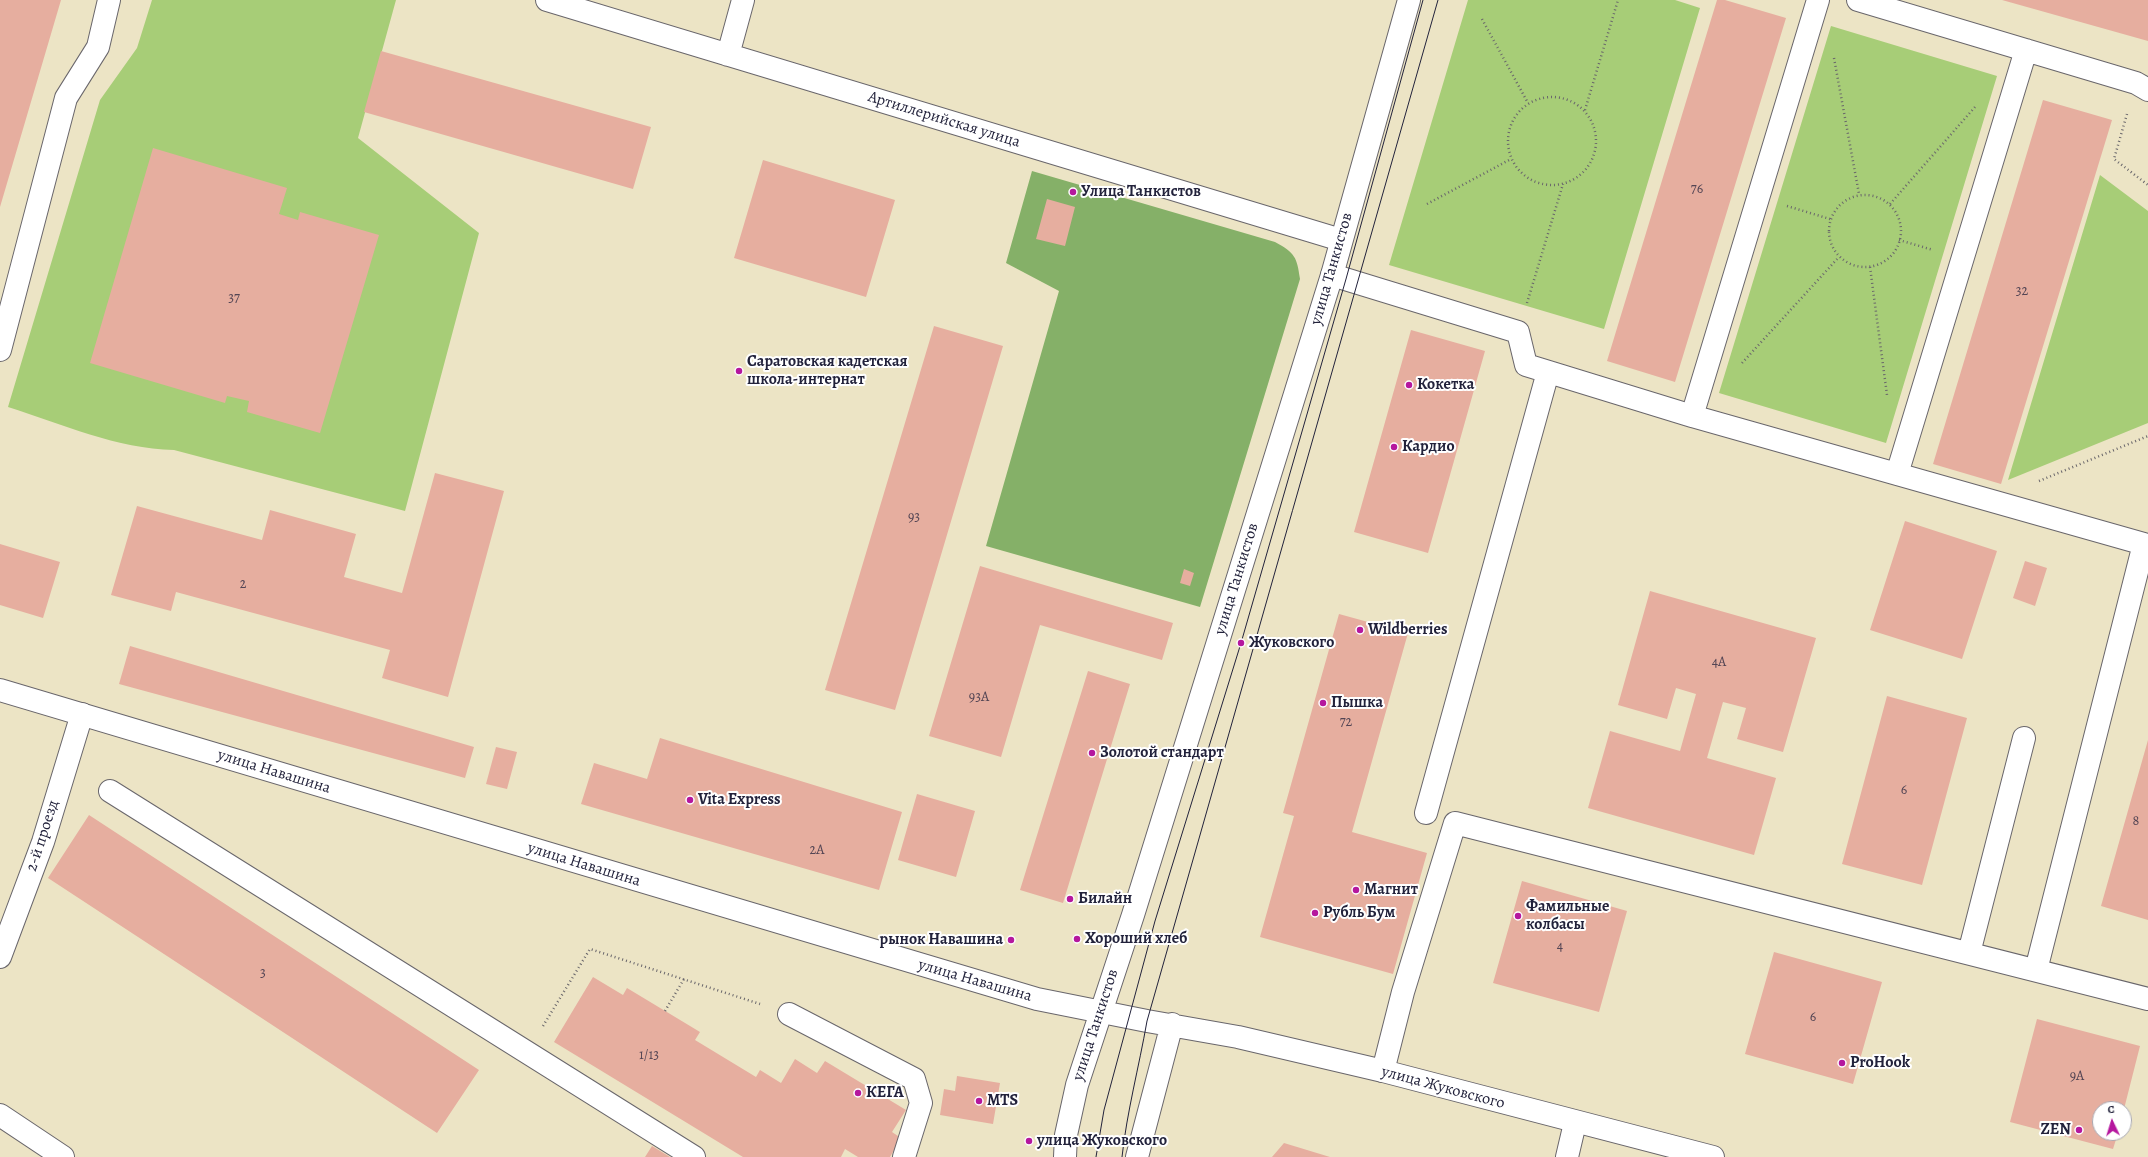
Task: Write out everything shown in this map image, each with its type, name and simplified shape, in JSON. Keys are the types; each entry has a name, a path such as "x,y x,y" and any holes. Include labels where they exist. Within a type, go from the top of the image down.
{"main road":[{"path":"0,350 66,98 98,47 108,0"},
{"name":"Артиллерийская улица","path":"546,0 1341,240"},
{"path":"728,55 743,0"},
{"name":"улица Танкистов","path":"1065,1157 1066,1135 1077,1085 1099,1012 1132,915 1332,275 1409,0"},
{"path":"1692,416 1818,0"},
{"path":"1858,0 2026,50 2142,87"},
{"path":"1897,474 2026,50"},
{"path":"1332,275 1518,332 1526,365 1692,416 2144,544 2036,970"},
{"path":"1426,813 1548,372"},
{"name":"улица Навашина","path":"0,690 848,944 1037,999 1099,1012 1172,1024"},
{"name":"2-й проезд","path":"0,957 43,842 82,714"},
{"path":"1969,953 2024,738"},
{"path":"110,791 694,1157"},
{"path":"1383,1071 1403,992 1455,823 2148,999"},
{"path":"789,1014 914,1079 921,1103 904,1157"},
{"path":"1137,1157 1172,1024"},
{"name":"улица Жуковского","path":"1172,1024 1238,1037 1383,1071 1576,1123 1713,1157"},
{"path":"0,1115 63,1157"},
{"path":"1567,1157 1576,1123"}],"path":[{"path":"1585,110 1618,0"},
{"path":"1482,19 1528,103"},
{"path":"1834,54 1859,194"},
{"path":"2142,87 2114,160 2148,185"},
{"path":"1557,96 1572,101 1585,110 1593,123 1597,138 1595,153 1588,168 1577,178 1563,184 1547,185 1532,181 1519,171 1511,159 1507,143 1509,128 1516,114 1528,103 1542,97 1557,96"},
{"path":"1890,204 1979,103"},
{"path":"1427,204 1511,159"},
{"path":"1518,332 1563,184"},
{"path":"1859,194 1875,196 1890,204 1899,217 1901,234 1897,249 1885,261 1870,267 1854,266 1839,257 1830,244 1828,228 1833,212 1844,200 1859,194"},
{"path":"1758,198 1830,219"},
{"path":"1739,365 1839,257"},
{"path":"1870,267 1887,397"},
{"path":"1990,500 2148,436"},
{"path":"527,1052 590,949 789,1014"},
{"path":"665,1011 684,979"}],"green space":[{"path":"152,0 396,0 358,138 479,233 405,511 174,450 153,449 111,440 69,428 8,407 100,100 137,48"},
{"path":"1468,0 1675,0 1700,8 1604,329 1389,265"},
{"path":"1831,26 1997,76 1886,443 1719,393"},
{"path":"1032,171 1275,242 1287,249 1294,256 1298,265 1300,279 1200,607 986,546 1059,291 1006,263"},
{"path":"2100,175 2148,211 2148,423 2008,480"}],"building":[{"path":"0,0 61,0 0,207"},
{"path":"1717,0 1725,0 1786,18 1675,382 1607,361"},
{"path":"2002,0 2148,0 2148,41"},
{"path":"381,51 651,127 633,189 364,112"},
{"path":"2043,100 2112,120 2001,484 1933,464"},
{"path":"153,148 287,188 279,214 298,220 300,212 379,235 320,433 247,412 249,401 227,396 225,403 90,363"},
{"path":"763,160 895,200 866,297 734,258"},
{"path":"1047,199 1075,207 1065,246 1036,239"},
{"path":"934,326 1003,346 895,710 825,690"},
{"path":"1411,330 1485,351 1428,553 1354,532"},
{"path":"435,473 504,491 448,697 382,678 390,650 176,592 171,611 111,595 137,506 262,540 270,510 356,534 344,577 402,593"},
{"path":"1905,521 1997,551 1962,659 1870,630"},
{"path":"0,544 60,562 43,618 0,605"},
{"path":"2025,561 2047,568 2035,606 2013,598"},
{"path":"980,566 1173,623 1162,660 1040,625 1001,757 929,736"},
{"path":"1184,569 1194,573 1190,586 1180,583"},
{"path":"1650,591 1816,638 1783,752 1737,739 1746,708 1723,702 1707,758 1776,778 1754,855 1588,808 1610,731 1680,751 1696,694 1676,688 1667,719 1618,705"},
{"path":"1339,614 1408,633 1352,832 1427,853 1393,974 1260,937 1294,816 1283,813"},
{"path":"130,646 474,747 465,778 119,684"},
{"path":"1088,671 1130,684 1063,903 1020,890"},
{"path":"1887,696 1967,718 1922,885 1842,864"},
{"path":"660,738 902,812 879,890 581,804 594,763 647,779"},
{"path":"2148,740 2148,920 2101,906"},
{"path":"496,747 517,752 507,789 486,784"},
{"path":"917,794 975,811 956,877 898,860"},
{"path":"89,815 479,1070 437,1133 48,878"},
{"path":"1522,881 1627,911 1599,1012 1493,983"},
{"path":"1774,952 1882,982 1853,1084 1745,1054"},
{"path":"593,977 623,995 627,988 700,1032 695,1040 756,1077 760,1070 781,1083 795,1059 817,1073 825,1061 906,1110 892,1132 901,1138 890,1157 858,1157 845,1149 841,1157 743,1157 554,1042"},
{"path":"2037,1019 2140,1046 2126,1101 2092,1101 2092,1141 2116,1141 2113,1149 2010,1122"},
{"path":"957,1076 1000,1083 993,1124 940,1115 944,1089 955,1091"},
{"path":"1284,1143 1330,1157 1272,1157"},
{"path":"652,1146 670,1157 645,1157"}],"tram line":[{"path":"1096,1157 1104,1110 1155,921 1241,643 1346,279 1423,0"},
{"path":"1122,1157 1130,1106 1147,1021 1438,0"}],"place":[{"name":"Улица Танкистов","path":"1073,192"},
{"name":"Саратовская кадетская школа-интернат","path":"739,371"},
{"name":"Кокетка","path":"1409,385"},
{"name":"Кардио","path":"1394,447"},
{"name":"Wildberries","path":"1360,630"},
{"name":"Жуковского","path":"1241,643"},
{"name":"Пышка","path":"1323,703"},
{"name":"Золотой стандарт","path":"1092,753"},
{"name":"Vita Express","path":"690,800"},
{"name":"Магнит","path":"1356,890"},
{"name":"Билайн","path":"1070,899"},
{"name":"Рубль Бум","path":"1315,913"},
{"name":"Фамильные колбасы","path":"1518,916"},
{"name":"Хороший хлеб","path":"1077,939"},
{"name":"рынок Навашина","path":"1011,940"},
{"name":"ProHook","path":"1842,1063"},
{"name":"КЕГА","path":"858,1093"},
{"name":"MTS","path":"979,1101"},
{"name":"ZEN","path":"2079,1130"},
{"name":"улица Жуковского","path":"1029,1141"}]}
